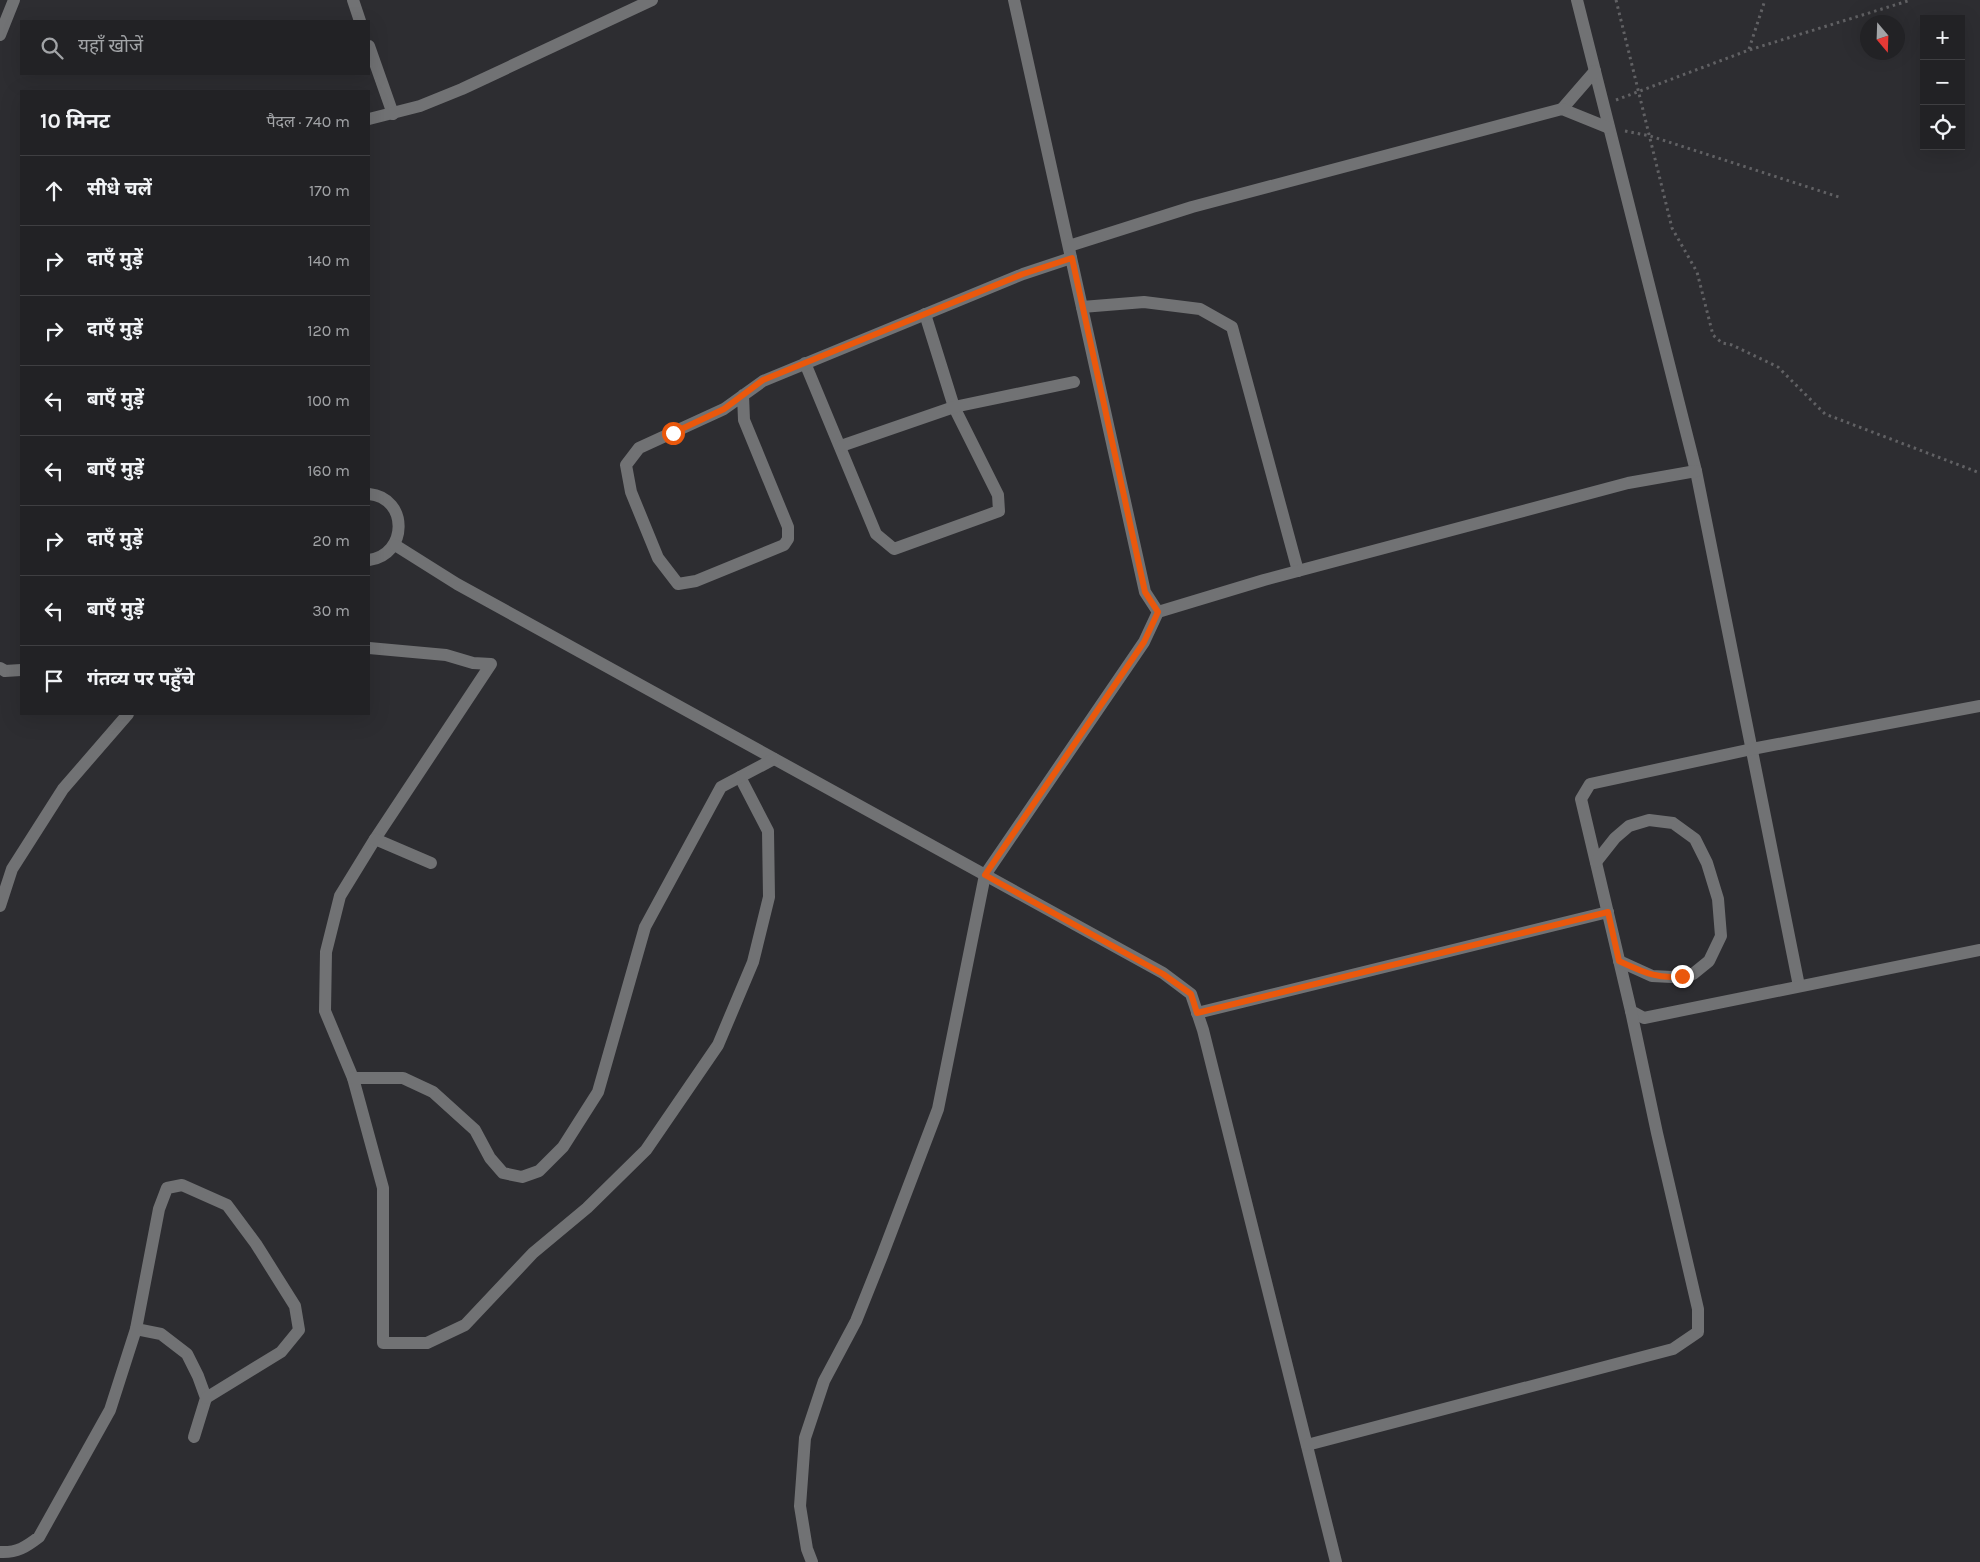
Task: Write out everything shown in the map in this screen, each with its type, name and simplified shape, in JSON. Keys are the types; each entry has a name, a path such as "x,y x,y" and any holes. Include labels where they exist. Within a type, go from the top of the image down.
{"street":[{"path":"0,35 14,0"},
{"path":"370,120 420,106 462,89 651,0"},
{"path":"1014,0 1145,592 1158,612"},
{"path":"1577,0 1696,471 1799,986"},
{"path":"358,2 360,20"},
{"path":"370,49 392,114"},
{"path":"743,394 744,420 788,527 788,539 784,545 696,581 678,584 658,558 632,492 626,465 639,448 724,409 743,394 763,380 1023,274 1070,252 1192,207 1562,109 1595,71"},
{"path":"1562,109 1609,128"},
{"path":"1082,307 1144,302 1200,309 1232,327 1298,571"},
{"path":"806,363 876,534 894,550 999,511 998,495 954,406 925,314"},
{"path":"841,446 954,406 1074,382"},
{"path":"812,1562 807,1549 800,1506 805,1438 824,1380 856,1321 938,1109 985,875 1144,642 1158,612 1298,571 1628,482 1696,471"},
{"path":"370,494 381,497 394,509 400,527 395,545 380,558 370,560"},
{"path":"395,545 457,584 1163,974 1191,994 1203,1030 1336,1562"},
{"path":"370,648 446,655 473,663 491,664 375,839 340,896 326,952 324,1011 353,1078 383,1188 383,1343 427,1343 465,1325 534,1253 586,1208 646,1150 718,1045 753,962 769,897 768,831 740,777"},
{"path":"0,668 5,671 20,670"},
{"path":"1307,1445 1673,1349 1698,1332 1698,1309 1656,1133 1631,1011 1581,799 1590,784 1752,749 1980,706"},
{"path":"0,906 12,869 63,789 127,715"},
{"path":"353,1078 403,1078 433,1092 475,1130 490,1158 503,1173 522,1177 539,1171 563,1146 598,1092 645,927 721,787 774,759"},
{"path":"1596,862 1615,838 1629,826 1649,820 1673,823 1695,839 1708,863 1718,899 1721,936 1709,961 1693,974 1672,978 1652,976 1619,961"},
{"path":"375,839 431,863"},
{"path":"1197,1013 1608,912"},
{"path":"1631,1011 1644,1018 1980,950"},
{"path":"0,1552 9,1553 23,1549 39,1537 110,1410 136,1330 160,1209 167,1188 182,1185 227,1205 256,1244 295,1306 299,1330 281,1352 206,1398"},
{"path":"136,1330 161,1334 187,1354 206,1398 194,1437"}],"path":[{"path":"1616,0 1672,228 1697,272 1713,335 1722,343 1732,345 1778,367 1826,414 1980,473"},
{"path":"1748,50 1765,0"},
{"path":"1604,105 1748,50 1911,0"},
{"path":"1609,128 1650,136 1842,198"}],"route":[{"path":"673,433 724,409 763,380 1023,274 1072,258 1145,592 1158,612 1144,642 985,875 1163,974 1191,994 1197,1013 1608,912 1619,961 1652,976 1672,978 1682,976"}]}
